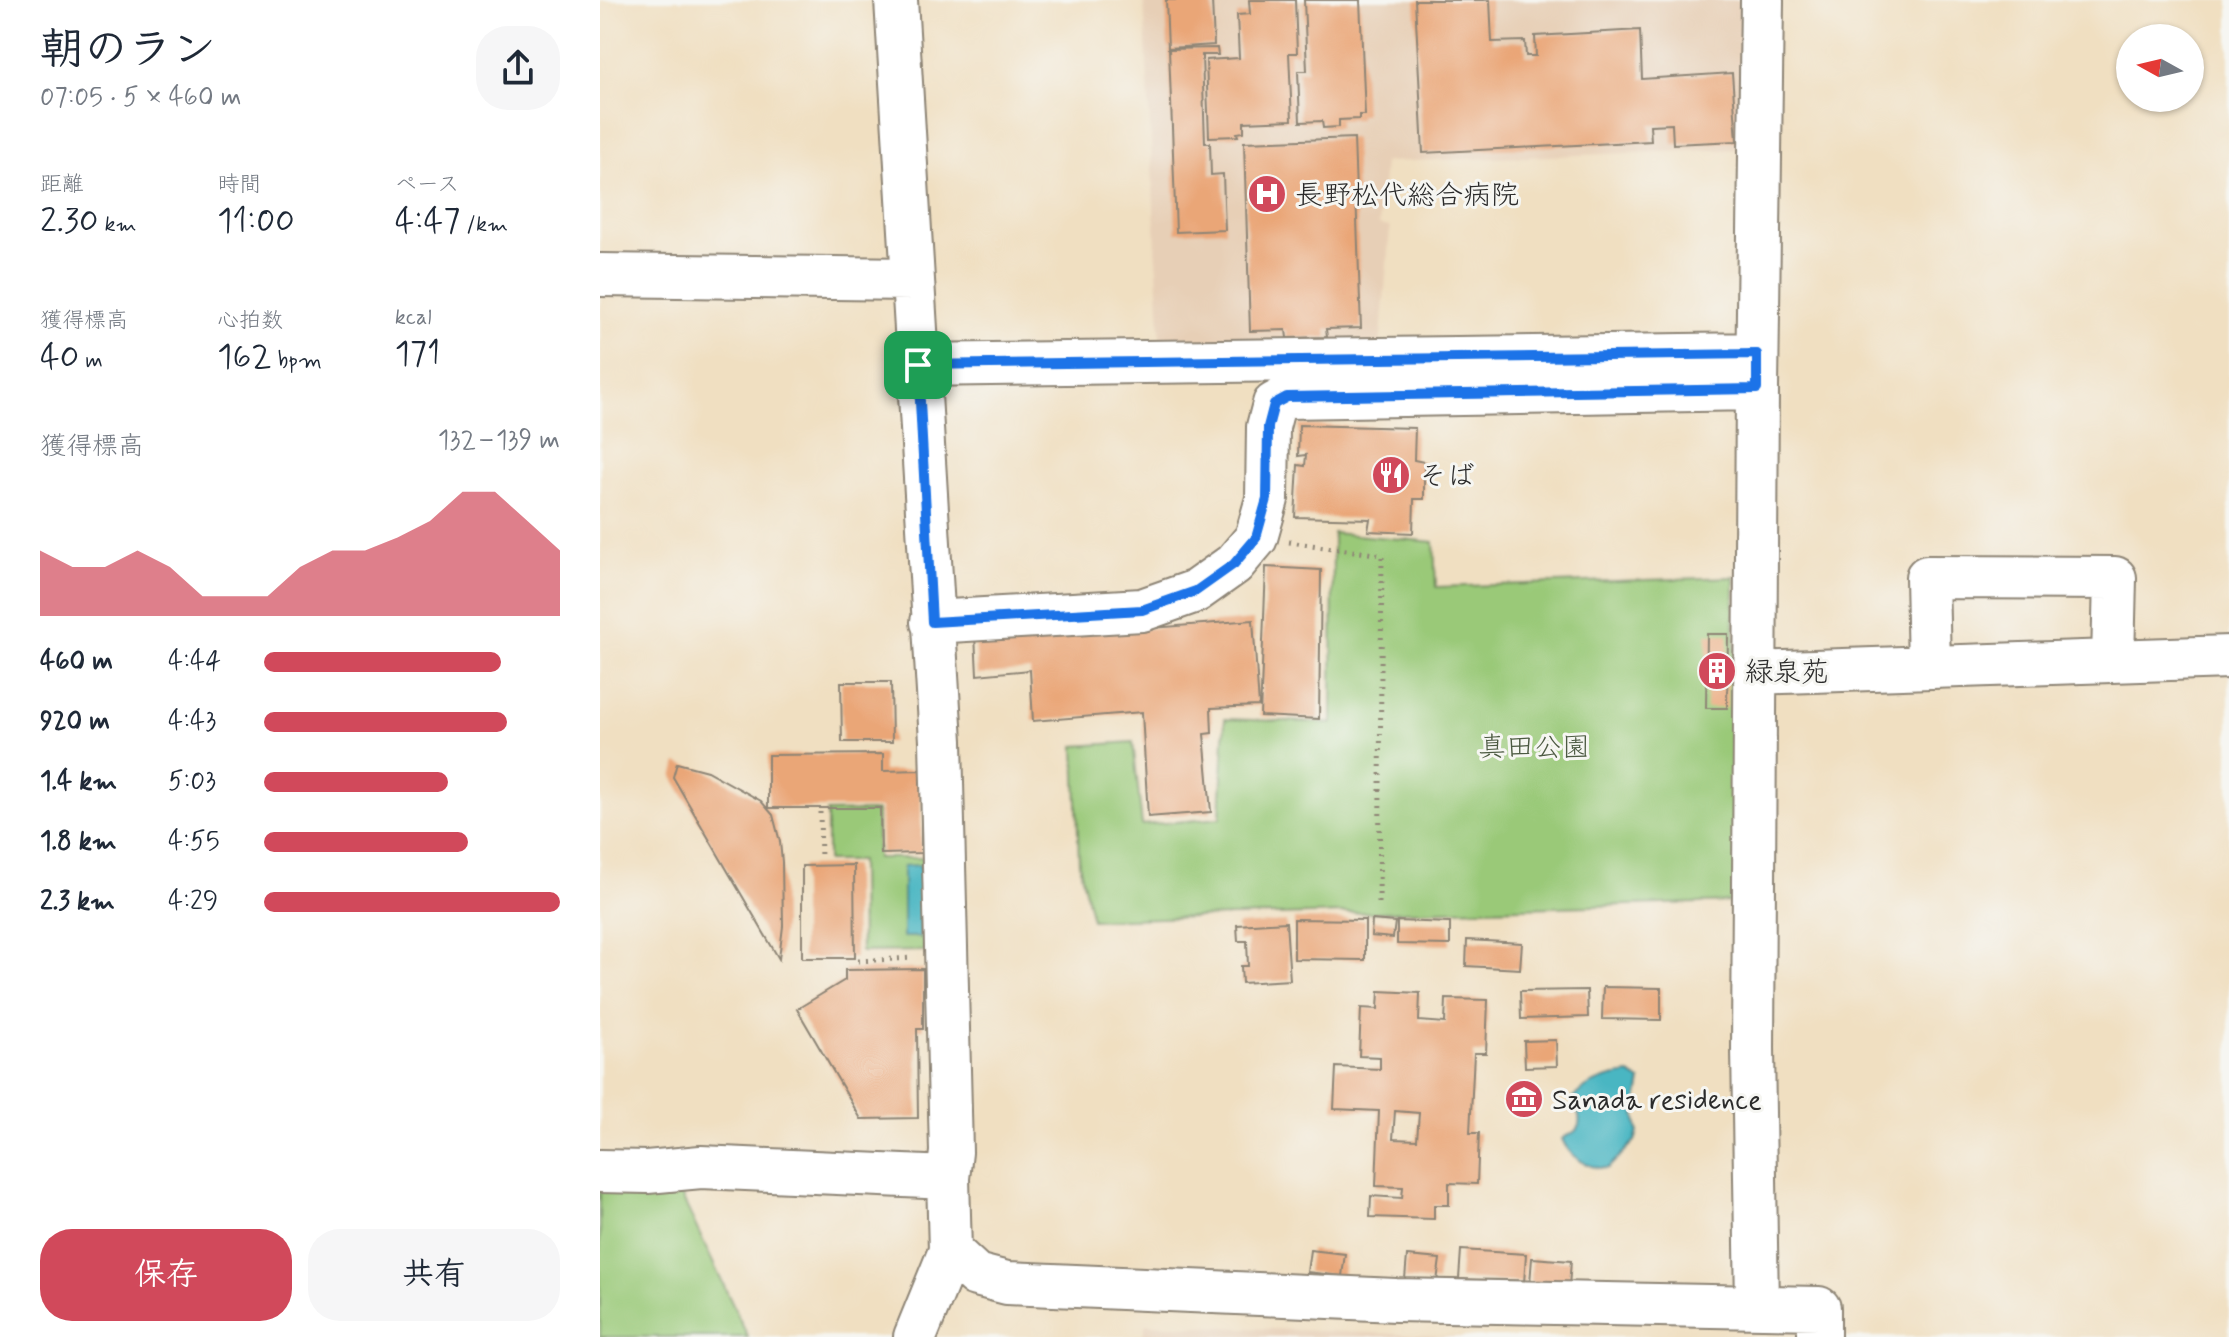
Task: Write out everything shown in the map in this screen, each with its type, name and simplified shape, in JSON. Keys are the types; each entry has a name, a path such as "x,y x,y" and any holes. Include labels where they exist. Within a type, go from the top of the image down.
{"street":[{"path":"896,0 941,741 951,1152 948,1178 950,1251 915,1337"},
{"path":"1757,1307 1753,1048 1754,673 1762,0"},
{"path":"600,275 913,279"},
{"path":"918,365 1757,371"},
{"path":"932,622 1142,610 1196,591 1234,564 1256,538 1267,499 1268,427 1274,404 1287,397 1757,371"},
{"path":"1929,667 1927,577 2115,578 2113,661"},
{"path":"1754,673 2229,657"},
{"path":"600,1171 647,1172 701,1167 948,1178"},
{"path":"950,1251 976,1275 1007,1283 1396,1300 1819,1308 1819,1337"}],"path":[{"path":"1256,538 1382,555 1379,904"},
{"path":"820,812 821,860"},
{"path":"858,961 946,956"}],"shaded area":[{"name":"長野松代総合病院","path":"1144,0 1742,0 1742,149 1384,162 1379,225 1390,227 1380,348 1161,351"},
{"path":"1146,1324 1468,1337 1142,1337"}],"green space":[{"name":"真田公園","path":"1333,533 1434,542 1436,587 1734,577 1736,902 1092,920 1079,863 1075,746 1133,742 1142,825 1220,818 1225,719 1332,723"},
{"path":"877,811 877,858 923,858 924,951 861,952 860,861 827,861 827,812"},
{"path":"600,1181 675,1182 748,1337 600,1337"}],"water":[{"path":"920,865 920,937 903,937 903,866"},
{"path":"1630,1074 1641,1081 1635,1112 1638,1132 1635,1141 1608,1168 1594,1167 1580,1161 1562,1139 1579,1125 1579,1116 1572,1100 1598,1081"}],"building":[{"path":"1166,0 1212,0 1214,45 1168,48"},
{"path":"1249,0 1295,0 1297,53 1289,53 1292,120 1244,122 1244,132 1237,133 1238,136 1209,137 1206,60 1239,58 1237,15 1250,14"},
{"path":"1304,0 1360,0 1365,115 1359,115 1359,119 1339,120 1339,127 1323,128 1322,121 1300,122 1298,71 1307,71"},
{"path":"1415,0 1490,0 1492,42 1525,41 1526,56 1536,56 1535,36 1640,30 1642,79 1732,73 1737,141 1673,144 1672,124 1650,125 1651,141 1423,153"},
{"path":"1217,48 1218,55 1202,55 1205,143 1210,143 1211,175 1223,174 1225,230 1176,232 1169,49"},
{"path":"1354,138 1361,328 1326,329 1327,337 1287,338 1286,330 1250,331 1244,142"},
{"path":"1299,425 1415,428 1414,460 1424,462 1424,499 1414,499 1413,533 1368,531 1370,519 1295,517 1298,465 1305,466 1306,455 1298,456"},
{"path":"1266,567 1321,570 1319,719 1260,716"},
{"path":"1253,620 1259,706 1211,708 1212,733 1204,734 1211,812 1148,817 1142,712 1033,721 1030,670 977,675 975,635 1027,631 1027,638"},
{"name":"緑泉苑","path":"1707,634 1728,634 1727,708 1706,708"},
{"path":"841,682 891,682 892,742 842,742"},
{"path":"883,754 883,771 921,770 921,853 881,854 880,808 768,808 768,755"},
{"path":"677,763 707,771 761,801 773,815 782,862 783,926 779,959 673,777"},
{"path":"854,865 855,958 802,958 802,866"},
{"path":"1294,919 1365,920 1365,960 1294,959"},
{"path":"1372,920 1395,922 1393,938 1371,936"},
{"path":"1397,921 1450,923 1450,945 1397,944"},
{"path":"1286,922 1290,980 1242,983 1241,966 1248,966 1247,941 1238,941 1237,925"},
{"path":"1467,940 1522,943 1520,969 1466,966"},
{"path":"923,969 923,1029 917,1029 918,1118 861,1119 797,1009 845,980 845,970"},
{"path":"1603,987 1661,988 1661,1020 1602,1019"},
{"path":"1587,990 1588,1017 1521,1019 1520,991"},
{"path":"1379,991 1420,993 1419,1021 1445,1023 1446,999 1488,1000 1486,1053 1474,1053 1470,1133 1479,1133 1477,1184 1449,1183 1449,1205 1434,1205 1434,1219 1370,1217 1371,1196 1402,1198 1403,1187 1376,1186 1379,1111 1334,1109 1336,1067 1380,1069 1380,1057 1359,1056 1361,1008 1378,1009","holes":["1395,1111 1419,1113 1417,1140 1393,1139"]},
{"path":"1556,1040 1557,1066 1525,1067 1524,1041"},
{"path":"1310,1250 1345,1254 1342,1276 1307,1272"},
{"path":"1461,1250 1526,1254 1524,1283 1459,1279"},
{"path":"1407,1256 1440,1259 1437,1282 1405,1279"},
{"path":"1532,1258 1571,1261 1569,1286 1530,1283"}],"place":[{"name":"長野松代総合病院","path":"1267,194"},
{"name":"そば","path":"1391,475"},
{"name":"緑泉苑","path":"1717,671"},
{"name":"Sanada residence","path":"1524,1099"}],"route":[{"path":"1757,354 1757,389 1287,397 1274,404 1268,427 1267,499 1256,538 1234,564 1196,591 1142,610 932,622 918,365 1757,354"}]}
